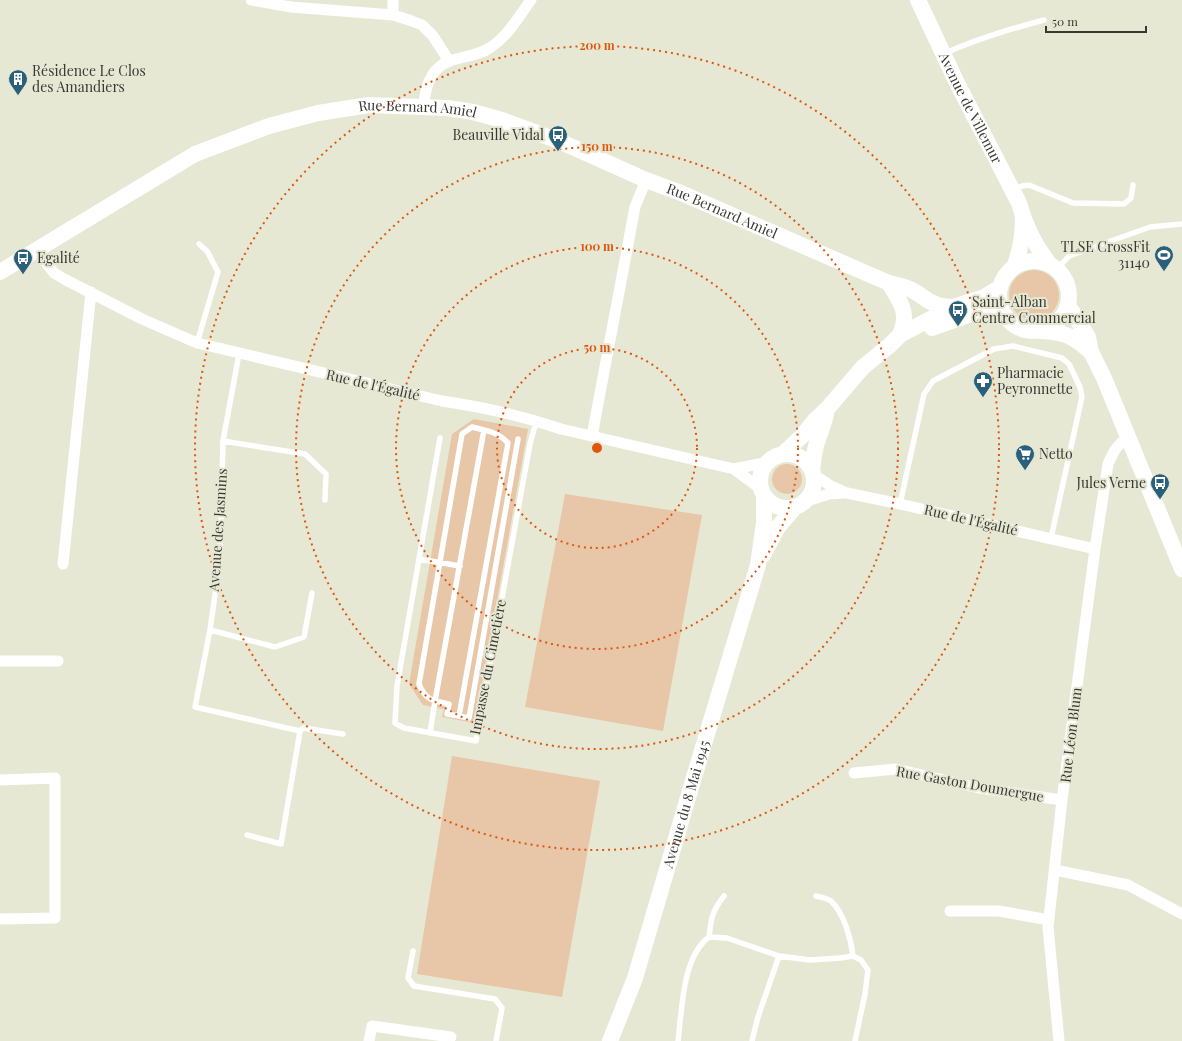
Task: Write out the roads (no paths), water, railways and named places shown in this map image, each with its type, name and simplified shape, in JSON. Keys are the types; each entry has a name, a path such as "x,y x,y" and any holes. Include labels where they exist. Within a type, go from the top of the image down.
{"main road":[{"name":"Avenue de Villemur","path":"918,0 943,54 1013,190 1023,216 1041,252 1053,267"},
{"name":"Rue Bernard Amiel","path":"0,272 195,154 262,129 318,113 369,105 424,106 473,112 502,120 559,141 646,180 681,193 889,282 910,289 932,303 940,306 953,307"},
{"name":"Avenue de Villemur","path":"1014,267 1021,247 1023,216"},
{"path":"1040,331 1053,326 1062,317 1068,305 1068,285 1063,276 1053,267 1042,261 1023,262 1007,272 999,288 998,299 1006,317 1012,324 1021,329 1031,331 1057,332 1070,336 1091,352"},
{"path":"889,282 904,306 904,325 900,335"},
{"path":"828,409 817,442 813,472 814,482 812,489 799,504 786,508 778,507 770,503 762,492 760,482 760,474 768,462 772,458 783,454 815,420 828,409 843,389 863,367 900,335 953,307 984,297 999,288"},
{"path":"1068,305 1088,337 1091,352 1104,378 1181,566"},
{"path":"889,346 909,339 933,327 974,313 987,313 1006,317"},
{"path":"783,454 797,456 803,459 813,472"},
{"name":"Avenue du 8 Mai 1945","path":"610,1041 635,978 696,767 758,565 764,523 762,492"},
{"name":"Avenue du 8 Mai 1945","path":"758,565 785,516 799,504"}],"street":[{"path":"250,0 291,3 393,15 422,25 433,36 449,61"},
{"path":"393,0 393,15"},
{"path":"424,106 428,82 435,71 449,61 477,54 491,47 515,22 531,0"},
{"path":"592,436 635,207 646,180"},
{"name":"Rue de l'Égalité","path":"36,249 54,273 142,319 197,343 442,401 465,404 538,421 561,429 734,469 768,462"},
{"path":"62,564 91,292"},
{"name":"Rue Léon Blum","path":"1059,1041 1048,927 1062,800 1095,549 1108,464 1112,453 1121,442 1128,438"},
{"name":"Rue de l'Égalité","path":"734,469 762,492"},
{"name":"Rue de l'Égalité","path":"813,472 830,486 847,493 1052,538 1095,549"},
{"name":"Rue de l'Égalité","path":"799,504 829,494 847,493"},
{"path":"0,661 58,661"},
{"name":"Rue Gaston Doumergue","path":"854,773 896,769 979,788 1062,800"},
{"path":"0,780 55,778 55,918 0,918"},
{"path":"1055,870 1128,885 1182,914"},
{"path":"950,911 999,911 1049,920"},
{"path":"369,1041 372,1026 450,1036"}],"lane":[{"path":"943,54 992,36 1044,20"},
{"path":"1013,190 1022,186 1030,185 1073,202 1124,204 1131,198 1133,185"},
{"path":"1053,267 1069,256 1150,227 1182,224"},
{"path":"197,343 218,272 207,251 199,244"},
{"path":"900,504 924,394 933,381 994,349 1012,346 1062,358 1069,364 1080,387 1082,397 1052,538"},
{"name":"Avenue des Jasmins","path":"239,354 224,441 220,559 210,630 195,707 300,731"},
{"name":"Impasse du Cimetière","path":"440,438 397,686 395,723 404,728 476,741 530,444 538,421"},
{"path":"460,716 508,443 504,438 496,433 472,427 462,434 419,684 424,695 435,702 449,704 447,714 469,718 518,439"},
{"path":"430,733 484,430"},
{"path":"224,441 305,454 326,474 325,500"},
{"path":"419,559 460,566"},
{"path":"487,561 497,562"},
{"path":"210,630 275,647 304,637 312,593"},
{"path":"247,835 281,844 300,731 303,728 343,734"},
{"path":"709,937 715,908 724,896"},
{"path":"816,896 830,901 840,913 850,935 853,956"},
{"path":"678,1041 686,976 694,954 702,942 709,937 727,938 779,956 810,960 853,956 861,960 868,970 865,994 855,1041"},
{"path":"413,951 408,978 414,986 495,999 502,1008 496,1041"},
{"path":"752,1041 758,1017 779,956"}],"place":[{"name":"Résidence Le Clos des Amandiers","path":"18,96"},
{"name":"Beauville Vidal","path":"558,152"},
{"name":"TLSE CrossFit 31140","path":"1164,272"},
{"name":"Egalité","path":"23,275"},
{"name":"Saint-Alban Centre Commercial","path":"958,327"},
{"name":"Pharmacie Peyronnette","path":"983,398"},
{"name":"Netto","path":"1025,471"},
{"name":"Jules Verne","path":"1160,500"}]}
